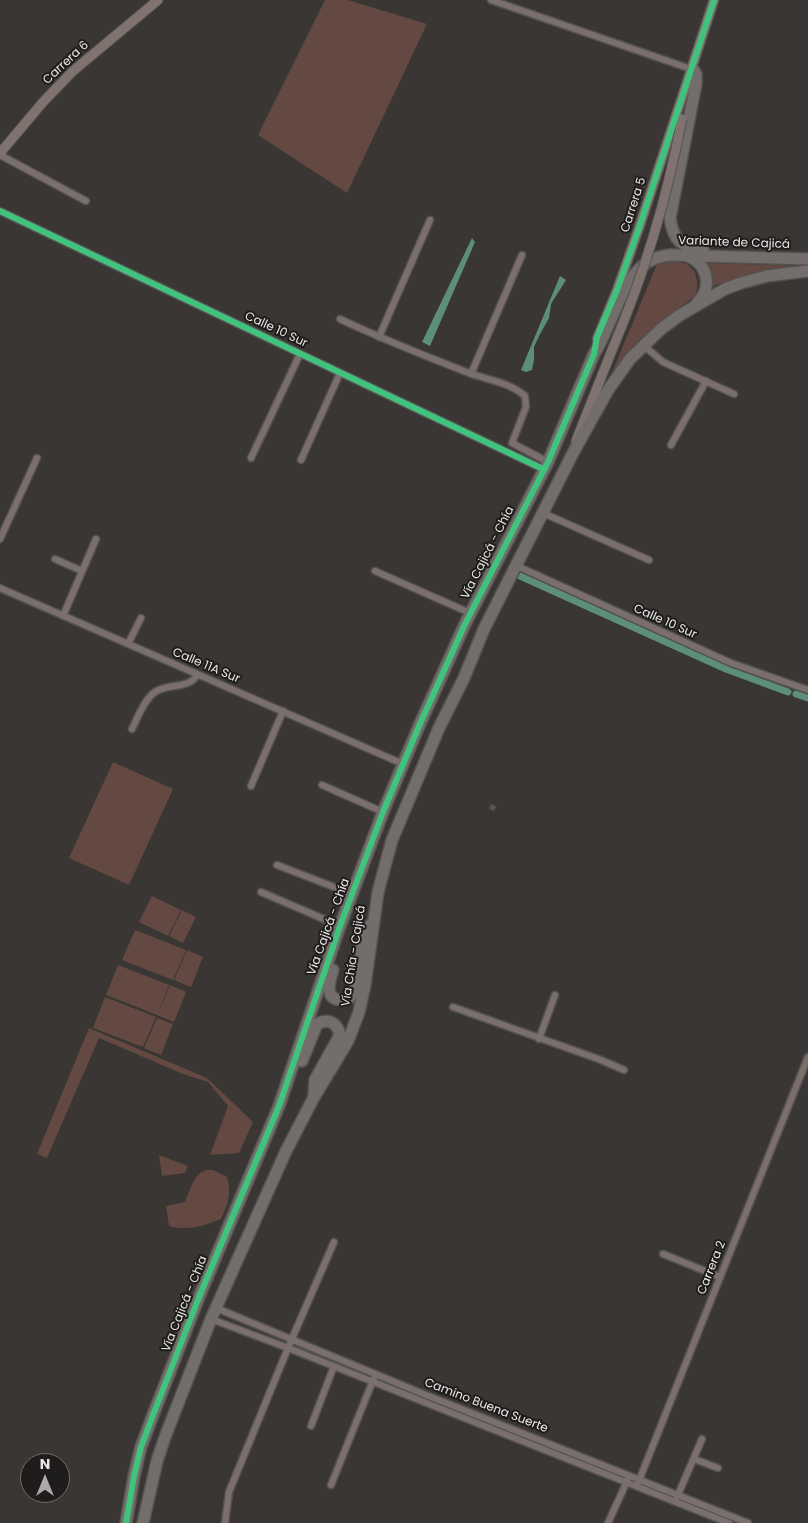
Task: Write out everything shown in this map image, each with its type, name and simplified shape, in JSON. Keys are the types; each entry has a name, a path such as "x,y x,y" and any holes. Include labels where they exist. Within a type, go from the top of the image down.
{"highway":[{"path":"693,66 696,74 696,84 670,218 672,230 677,239 684,245 692,248 731,251 752,258"},
{"path":"574,451 608,390 630,359 661,329 702,298 706,288 706,276 702,266 694,258 683,255"},
{"name":"Variante de Cajicá","path":"594,354 603,340 622,296 636,272 657,257 683,255 808,260"},
{"path":"693,306 725,289 742,283 767,276 808,271"},
{"name":"Vía Cajicá - Chía","path":"126,1523 141,1447 199,1298 279,1106 352,894 383,812 470,614 546,466 594,354"},
{"name":"Vía Chía - Cajicá","path":"143,1523 157,1461 165,1436 214,1314 286,1151 313,1099 348,1041 359,1012 365,985 378,892 392,840 439,728 464,678 484,629 574,451"},
{"path":"339,931 340,946 328,988 330,995 340,1001 352,997 356,988 364,934 374,920"},
{"path":"258,1159 269,1150 317,1024 322,1021 329,1021 338,1029 340,1035 315,1080 313,1099"}],"main road":[{"name":"Carrera 6","path":"0,154 44,101 73,71 158,0"},
{"name":"Carrera 5","path":"594,354 597,337 617,290 639,228 714,0"},
{"name":"Carrera 5","path":"574,451 576,438 631,306 658,223 673,166 693,66"}],"street":[{"path":"491,0 693,66"},
{"path":"0,154 86,201"},
{"name":"Calle 10 Sur","path":"0,211 340,373 546,466"},
{"path":"379,337 430,220"},
{"path":"472,374 522,255"},
{"path":"340,319 379,337 472,374 515,388 525,396 526,407 512,443 546,466"},
{"path":"643,345 664,362 734,394"},
{"path":"251,458 300,354"},
{"path":"301,460 340,373"},
{"path":"671,444 706,381"},
{"path":"0,539 37,458"},
{"path":"543,513 648,560"},
{"path":"63,616 96,539"},
{"path":"55,558 82,571"},
{"name":"Calle 10 Sur","path":"516,566 731,663 808,690"},
{"path":"375,571 470,614"},
{"name":"Calle 11A Sur","path":"0,588 403,764"},
{"path":"128,644 141,618"},
{"path":"132,728 142,709 155,692 162,688 191,682 197,675"},
{"path":"251,786 283,711"},
{"path":"322,785 383,812"},
{"path":"277,865 324,885 352,894"},
{"path":"261,892 339,931"},
{"path":"539,1039 555,995"},
{"path":"452,1007 624,1070"},
{"name":"Carrera 2","path":"638,1483 808,1057"},
{"path":"225,1523 229,1492 291,1340 334,1242"},
{"path":"663,1254 720,1277"},
{"name":"Camino Buena Suerte","path":"214,1314 291,1340 376,1374 419,1396"},
{"name":"Camino Buena Suerte","path":"214,1314 288,1348 373,1382 419,1396 638,1483 740,1522 748,1523"},
{"path":"310,1426 334,1366"},
{"path":"331,1485 376,1374"},
{"path":"677,1498 702,1439"},
{"path":"694,1459 718,1468"},
{"path":"608,1523 628,1479"},
{"name":"Camino Buena Suerte","path":"677,1498 730,1523"}],"shaded area":[{"path":"325,0 348,0 427,24 347,193 258,135"},
{"path":"472,238 475,242 430,346 422,342"},
{"path":"676,261 687,264 695,272 696,293 609,380 657,264"},
{"path":"706,263 804,266 748,274 713,286"},
{"path":"560,276 566,280 551,304 549,318 534,347 532,370 526,372 521,370"},
{"path":"113,762 173,789 129,885 69,858"},
{"path":"152,896 181,910 168,936 139,922"},
{"path":"182,910 196,917 183,943 169,936"},
{"path":"135,930 186,950 173,980 122,960"},
{"path":"187,950 203,957 191,987 174,980"},
{"path":"118,965 169,985 157,1015 106,995"},
{"path":"170,985 186,992 174,1022 157,1015"},
{"path":"105,997 156,1017 143,1047 93,1028"},
{"path":"157,1018 173,1024 161,1055 144,1048"},
{"path":"89,1028 207,1078 253,1122 239,1153 210,1155 228,1106 208,1082 183,1074 99,1038 47,1158 37,1154"},
{"path":"159,1155 188,1166 185,1173 162,1176"},
{"path":"207,1170 213,1170 227,1177 228,1198 226,1209 221,1219 195,1227 169,1226 166,1206 185,1202 195,1179"}],"waterway":[{"path":"520,576 726,669 788,692"},
{"path":"796,694 808,698"}],"tunnel":[{"path":"490,806 495,809"}],"cycle path":[{"path":"126,1523 141,1447 199,1297 279,1106 340,926 383,812 465,624 548,462 594,354 597,337 617,290 639,228 714,0"},
{"path":"0,211 543,469"}]}
